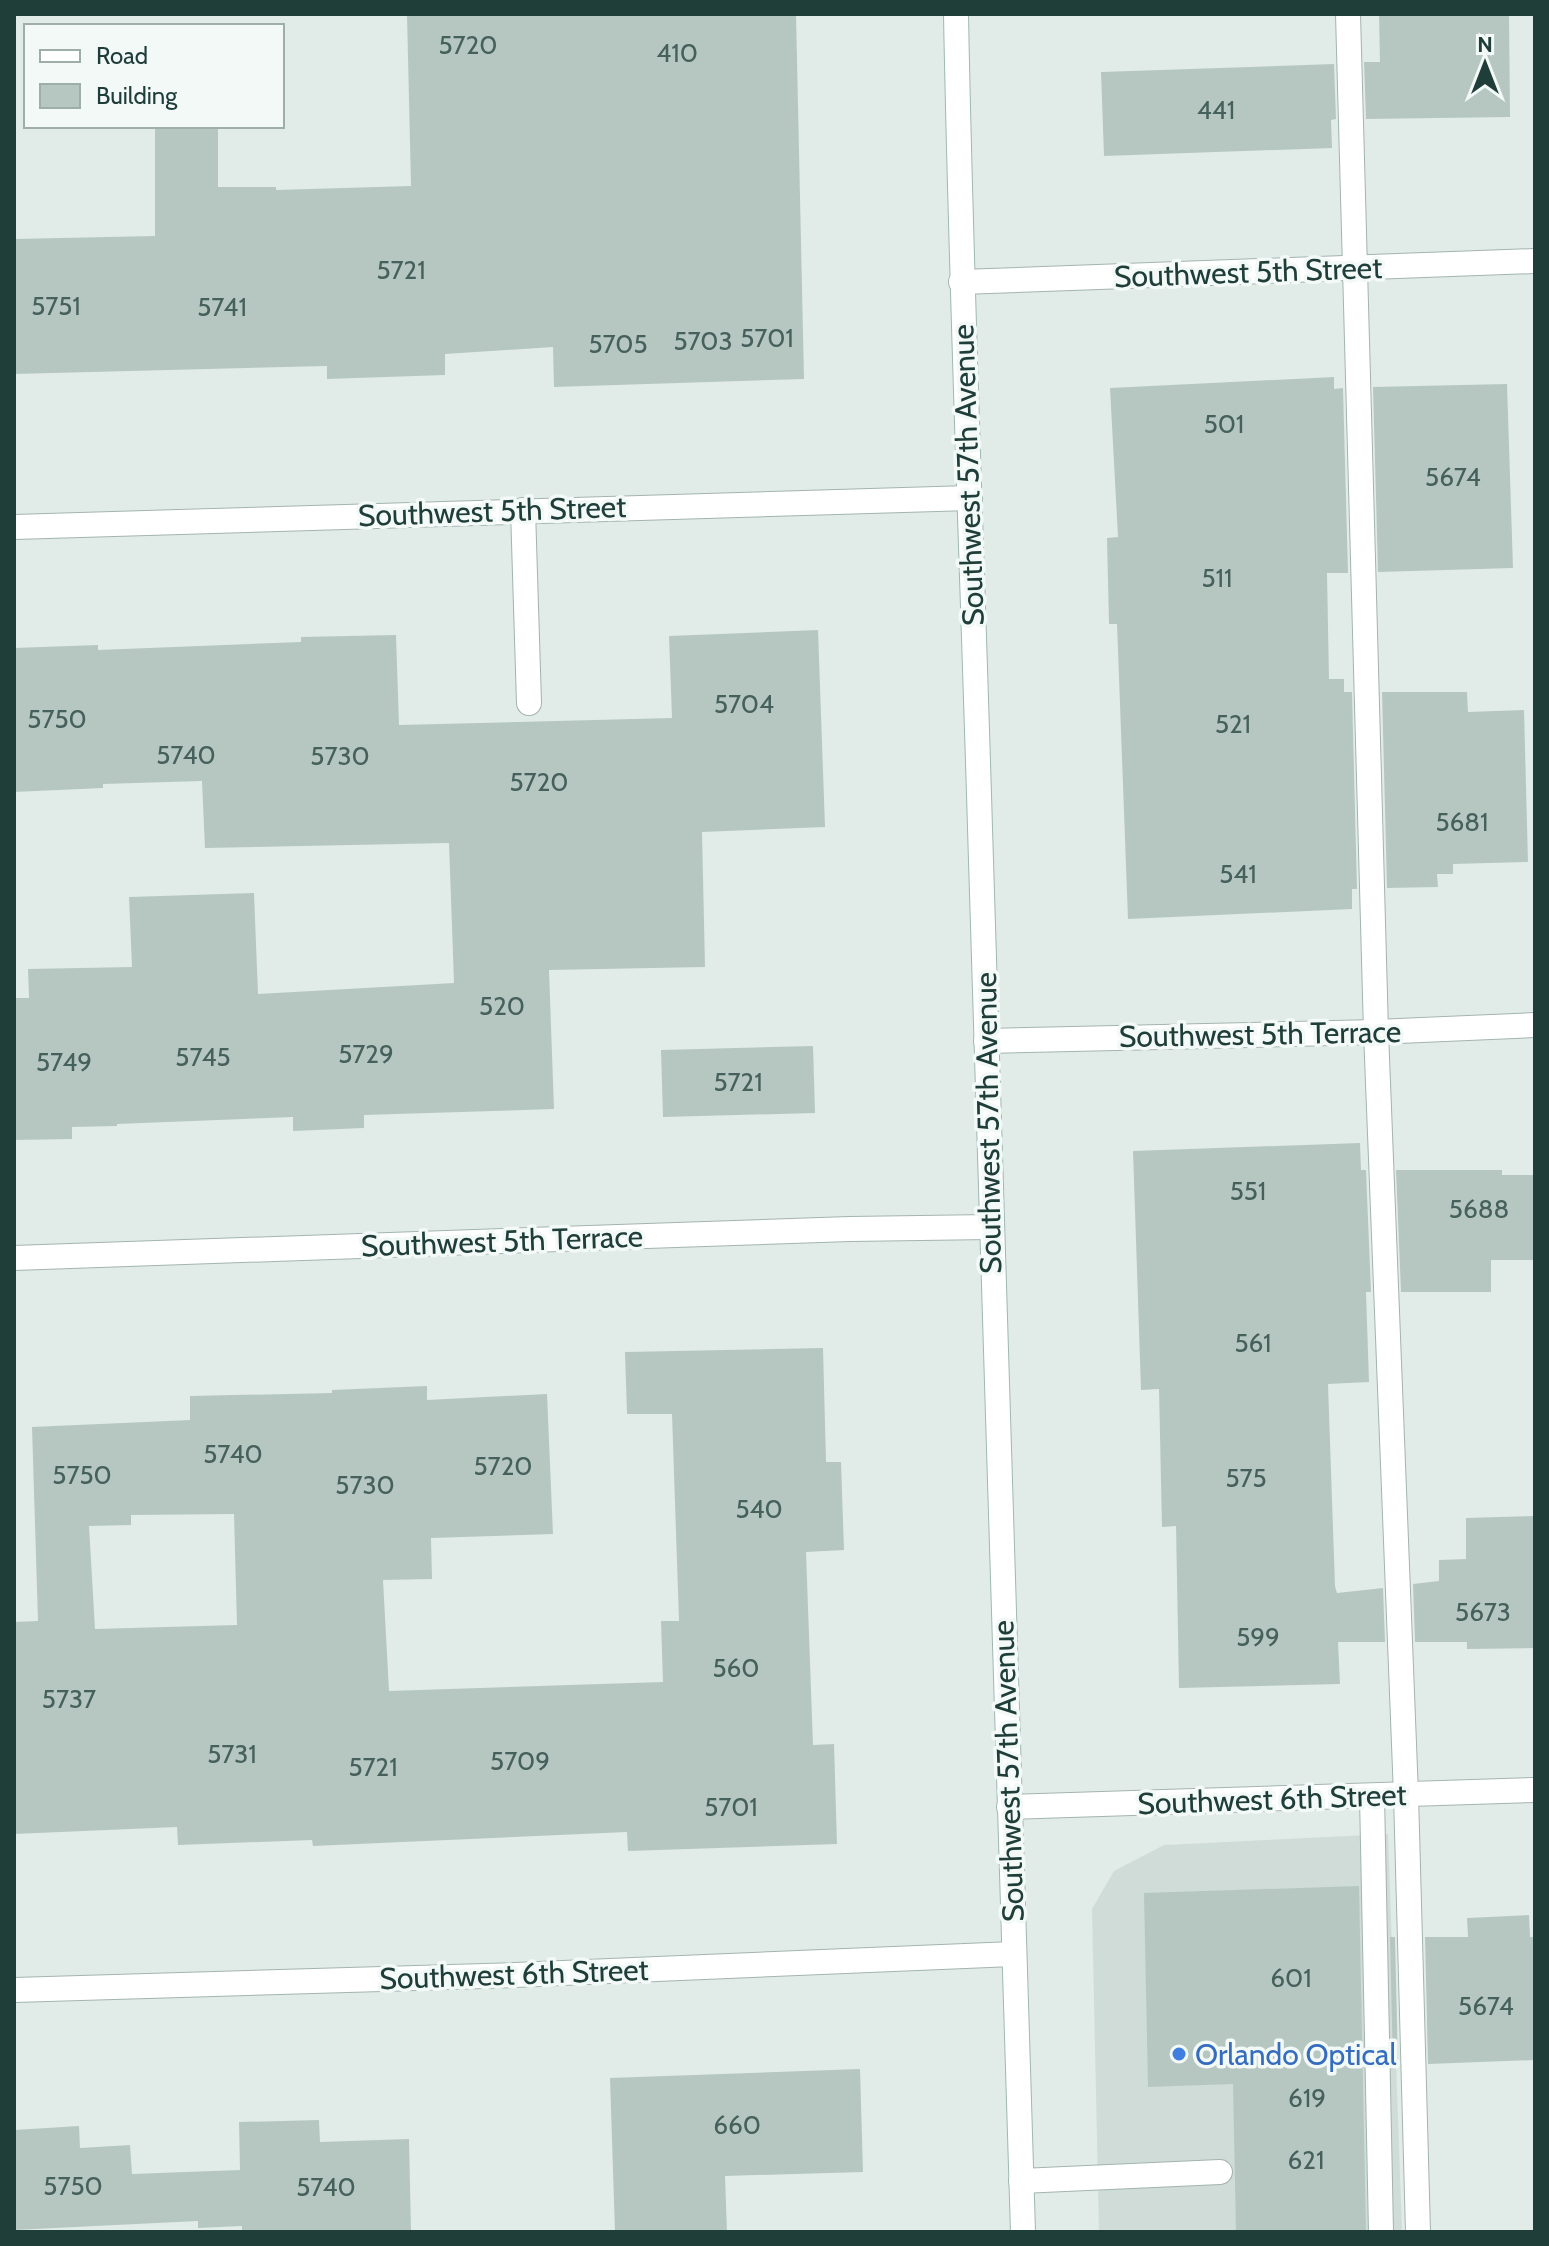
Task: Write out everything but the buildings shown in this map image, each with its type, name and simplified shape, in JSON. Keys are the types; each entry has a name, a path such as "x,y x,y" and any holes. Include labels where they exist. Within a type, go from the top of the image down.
{"street":[{"name":"Southwest 57th Avenue","path":"956,14 961,282 1023,2232"},
{"path":"1348,14 1376,1032 1406,1795 1418,2232"},
{"name":"Southwest 5th Street","path":"961,282 1535,261"},
{"name":"Southwest 5th Street","path":"14,527 970,498"},
{"path":"523,510 529,703"},
{"name":"Southwest 5th Terrace","path":"986,1041 1535,1025"},
{"name":"Southwest 5th Terrace","path":"14,1258 850,1229 990,1227"},
{"name":"Southwest 6th Street","path":"1009,1807 1535,1790"},
{"path":"1372,1796 1381,2232"},
{"name":"Southwest 6th Street","path":"14,1990 499,1975 1013,1954"},
{"path":"1021,2181 1220,2172"}],"shaded area":[{"path":"1388,1834 1402,2232 1099,2232 1092,1909 1114,1871 1164,1845"}],"place":[{"name":"Orlando Optical","path":"1179,2054"}]}
